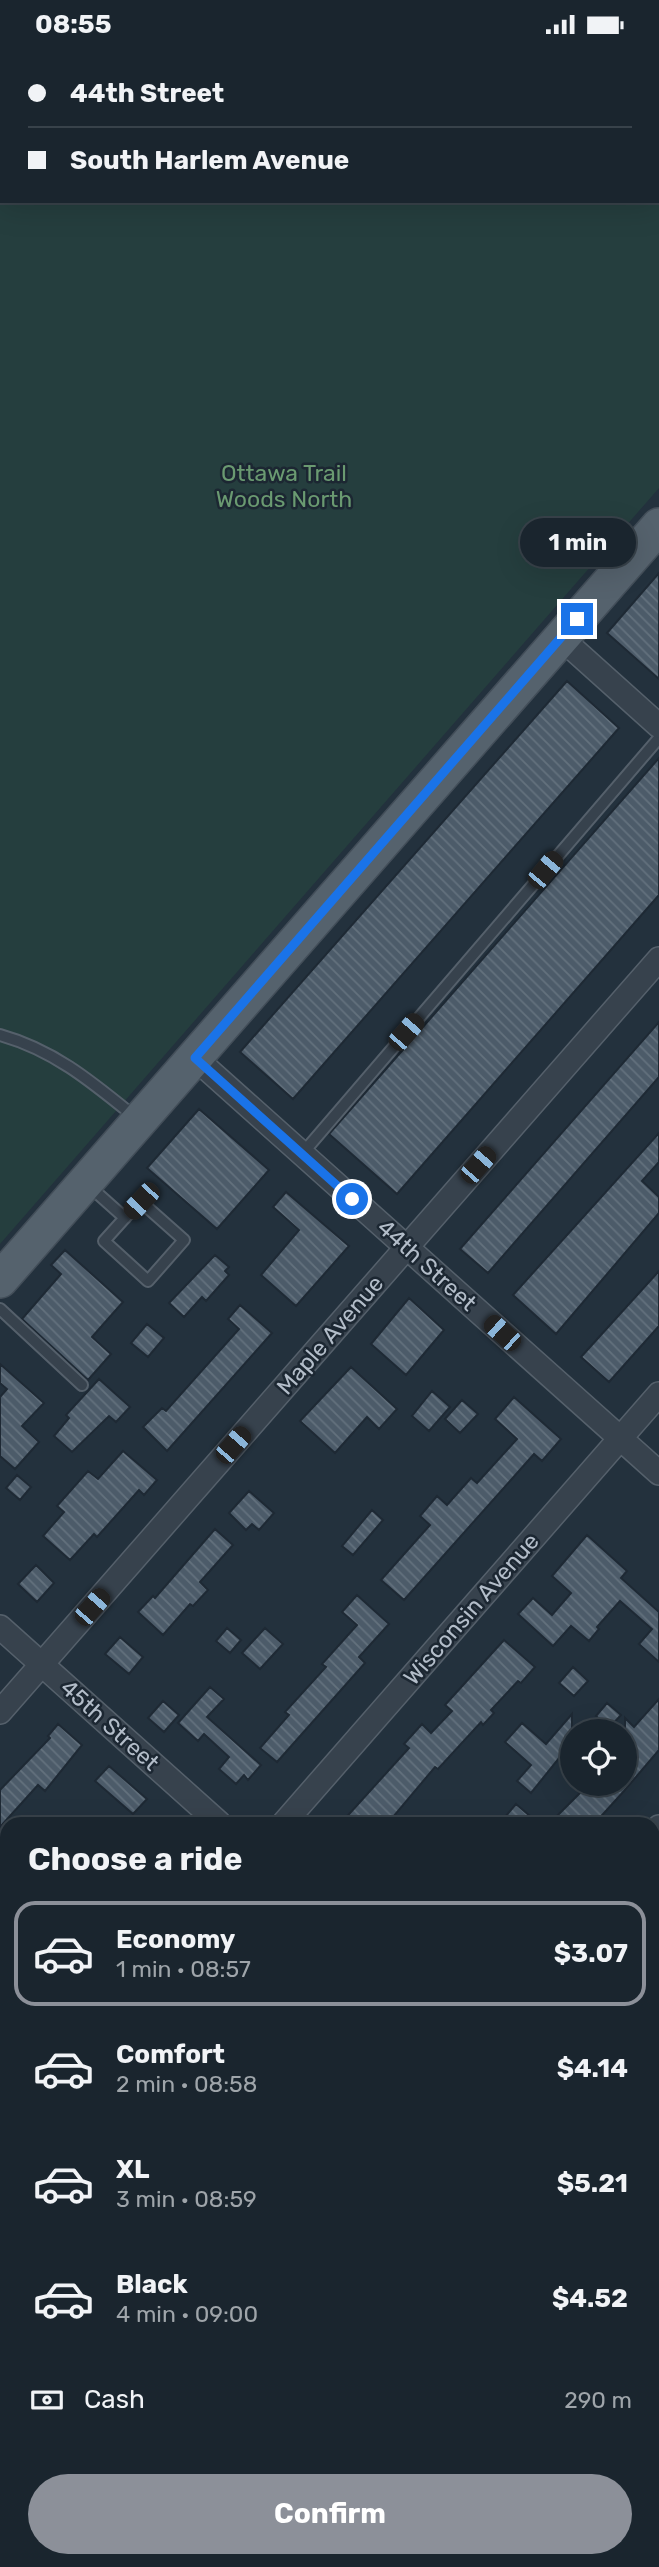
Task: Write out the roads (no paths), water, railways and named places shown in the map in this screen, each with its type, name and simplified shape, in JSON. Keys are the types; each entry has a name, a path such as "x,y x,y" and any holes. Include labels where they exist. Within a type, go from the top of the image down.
{"main road":[{"path":"0,1280 561,638 652,539"}],"street":[{"path":"561,638 659,726"},
{"name":"Maple Avenue","path":"0,1712 659,958"},
{"name":"44th Street","path":"195,1058 659,1473"},
{"name":"Wisconsin Avenue","path":"289,1817 659,1394"},
{"name":"45th Street","path":"0,1627 212,1817"}],"lane":[{"path":"302,1154 659,738"},
{"path":"0,1035 40,1048 64,1062 140,1120"},
{"path":"85,1183 125,1218"},
{"path":"141,1201 184,1240 148,1281 104,1241 125,1218 141,1201"},
{"path":"0,1310 82,1385"}],"park label":[{"name":"Ottawa Trail Woods North","path":"284,486"}]}
